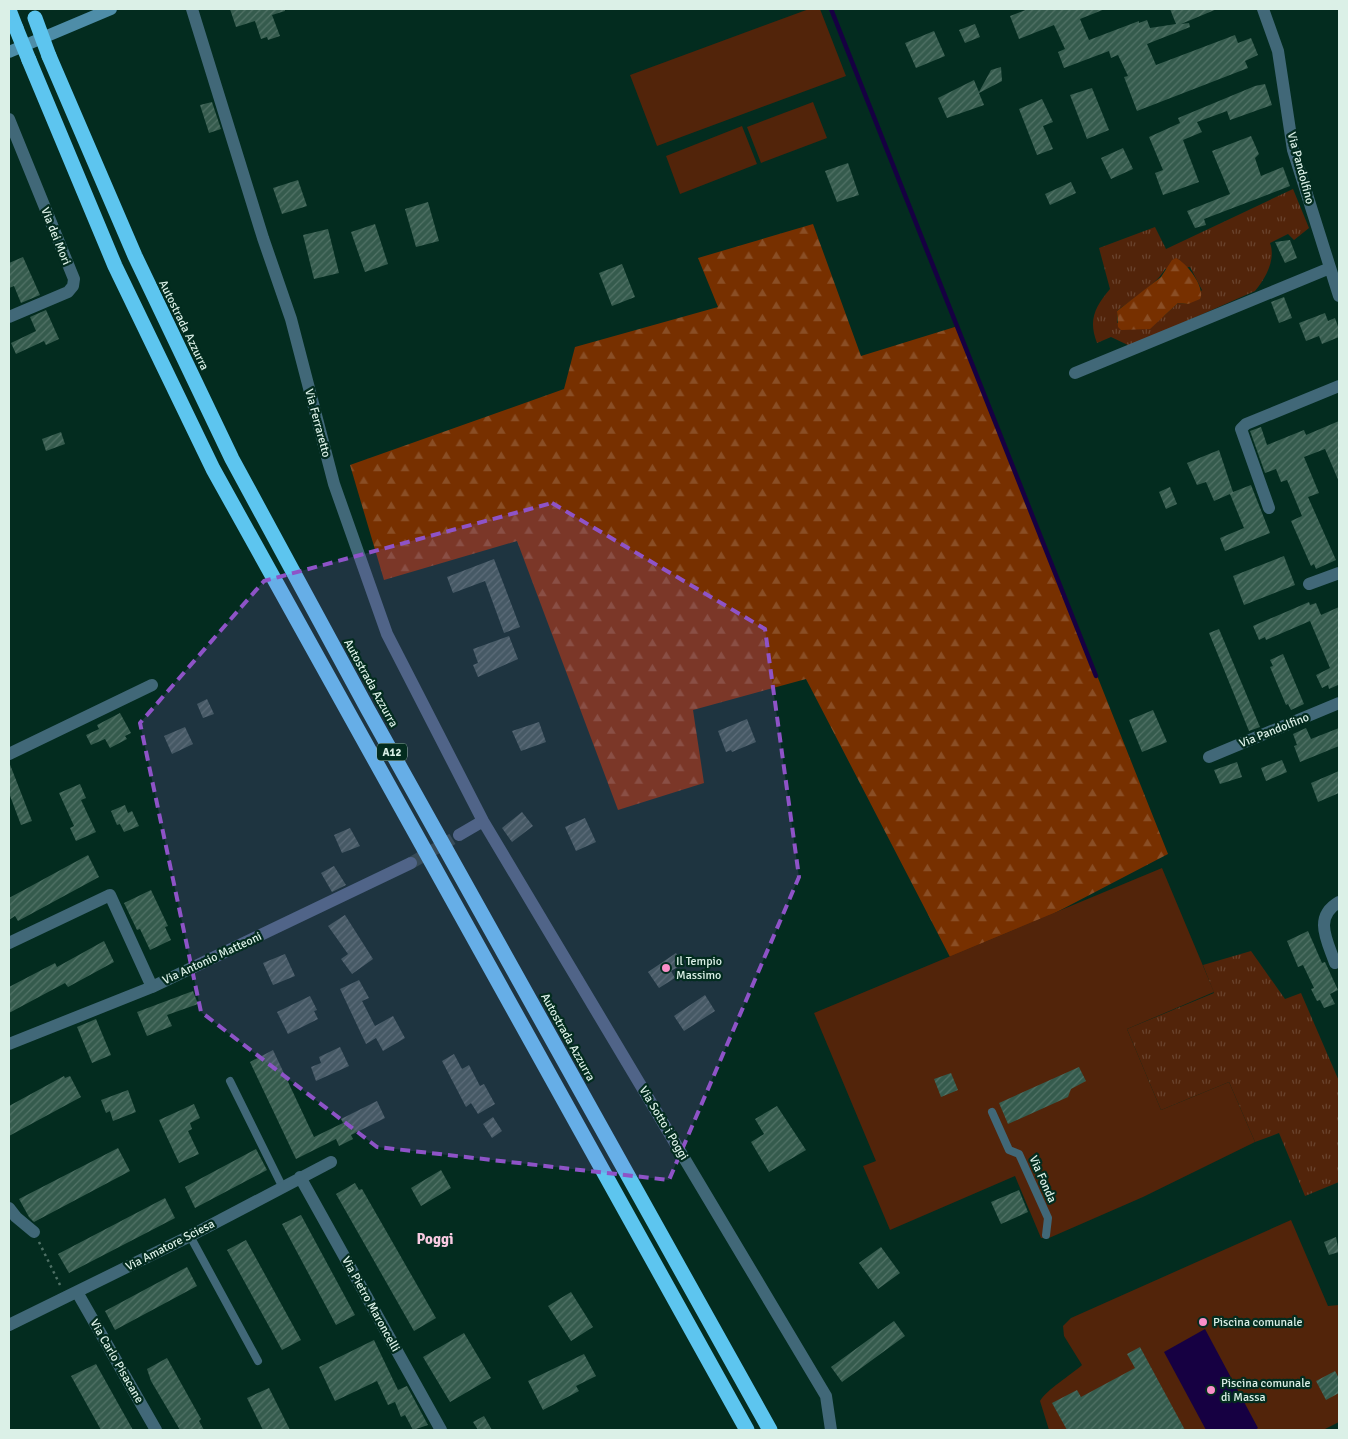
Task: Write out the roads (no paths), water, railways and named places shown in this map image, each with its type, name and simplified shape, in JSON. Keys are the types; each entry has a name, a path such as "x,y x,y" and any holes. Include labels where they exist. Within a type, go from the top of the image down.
{"highway":[{"name":"A12","path":"9,10 28,60 115,266 213,468 350,718 747,1430"},
{"name":"Autostrada Azzurra","path":"33,14 49,56 135,256 232,459 367,708 770,1430"}],"main road":[{"path":"9,52 111,9"}],"street":[{"name":"Via Ferraretto","path":"192,9 260,229 291,319 334,484 387,634 483,821"},
{"name":"Via Pandolfino","path":"1263,9 1278,51 1293,150 1339,296"},
{"name":"Via dei Mori","path":"9,119 74,279 73,286 68,292 9,318"},
{"path":"1075,372 1330,268"},
{"path":"1269,508 1241,429 1246,424 1339,386"},
{"path":"1309,584 1339,573"},
{"path":"9,754 152,685"},
{"name":"Via Pandolfino","path":"1209,757 1339,703"},
{"path":"459,835 483,821"},
{"name":"Via Sotto i Poggi","path":"483,821 826,1396 831,1430"},
{"name":"Via Antonio Matteoni","path":"9,1044 152,987 411,864"},
{"path":"9,942 110,895 152,987"},
{"path":"1335,963 1322,928 1325,915 1339,902"},
{"name":"Via Amatore Sciesa","path":"9,1325 190,1236 282,1186 331,1162"},
{"name":"Via Pietro Maroncelli","path":"300,1177 441,1430"},
{"path":"9,1208 34,1232"},
{"name":"Via Carlo Pisacane","path":"72,1295 156,1430"}],"lane":[{"path":"230,1080 282,1186"},
{"name":"Via Fonda","path":"992,1112 1009,1150 1019,1154 1048,1218 1046,1235"},
{"path":"190,1236 258,1361"}],"waterway":[{"path":"831,9 1096,676"}],"tunnel":[{"path":"411,863 459,835"}],"place":[{"name":"Il Tempio Massimo","path":"666,968"},
{"name":"Piscina comunale","path":"1203,1322"},
{"name":"Piscina comunale di Massa","path":"1211,1390"}],"district":[{"name":"Poggi","path":"435,1239"}]}
